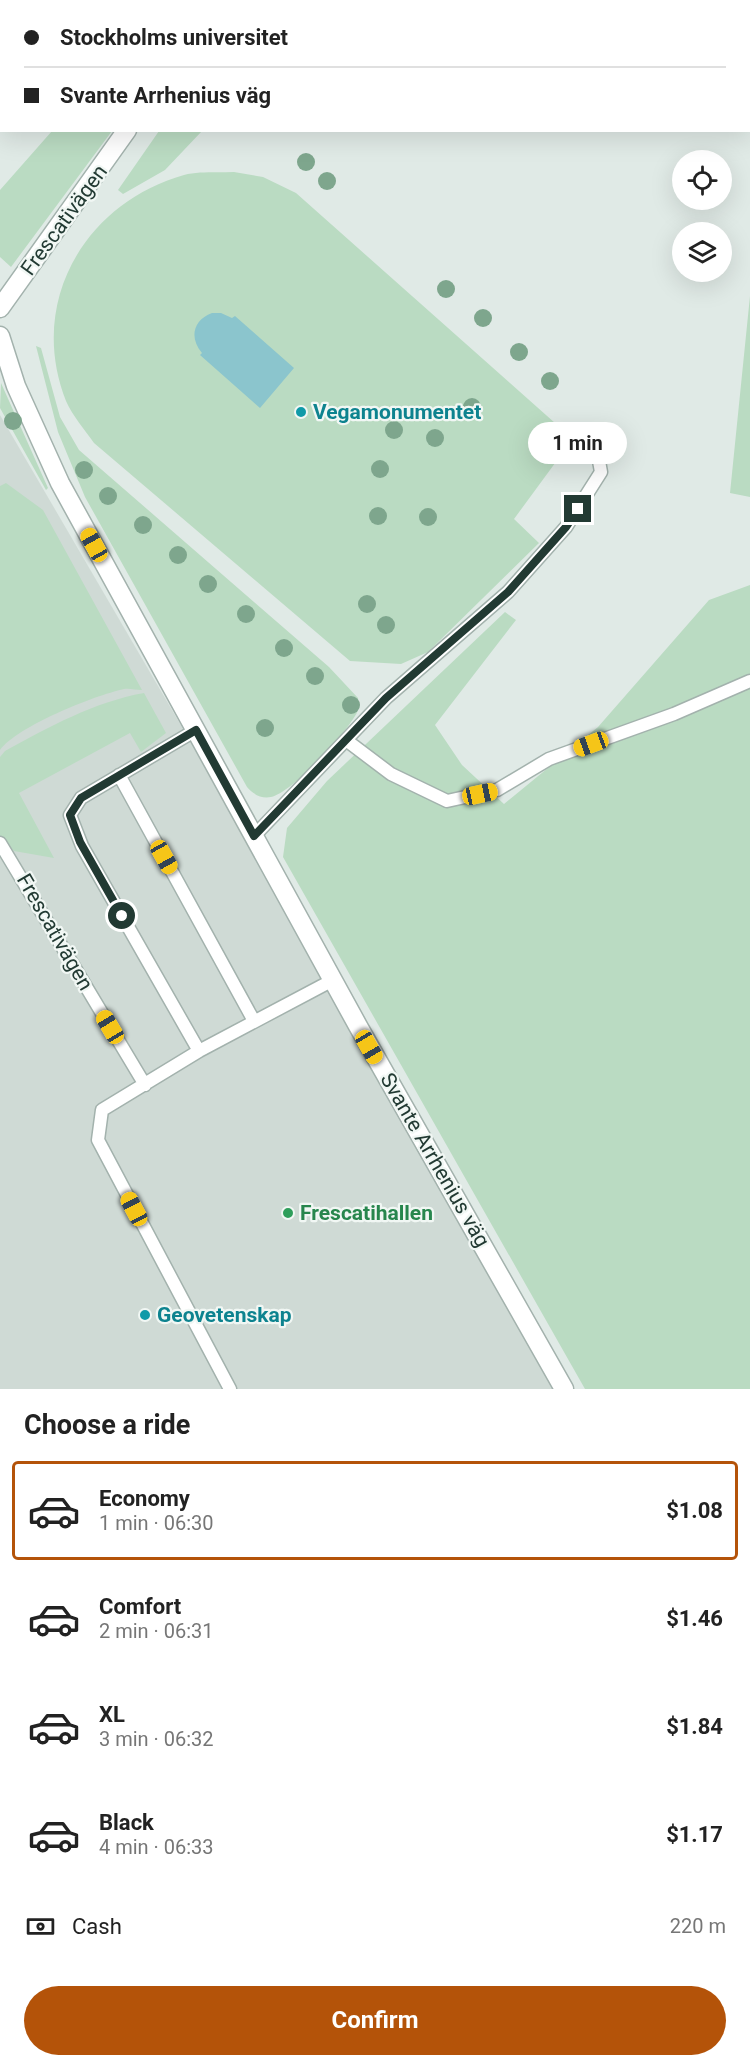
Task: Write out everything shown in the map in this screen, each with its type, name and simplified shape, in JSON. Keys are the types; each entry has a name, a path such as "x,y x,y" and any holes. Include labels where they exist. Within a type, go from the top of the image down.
{"street":[{"name":"Frescativägen","path":"0,308 126,132"},
{"name":"Svante Arrhenius väg","path":"0,336 16,386 60,483 333,980 564,1389"}],"lane":[{"path":"254,836 386,698 508,592 566,527 601,472 595,439"},
{"path":"346,740 391,774 447,801 497,790 549,759 674,714 750,681"},
{"path":"196,730 81,798 70,815 80,842 199,1051"},
{"path":"119,775 254,1021"},
{"name":"Frescativägen","path":"0,843 145,1085"},
{"path":"230,1389 98,1140 102,1110 199,1051 333,980"}],"shaded area":[{"path":"0,415 568,1389 0,1389"}],"green space":[{"path":"51,132 111,132 11,267 0,257 0,190"},
{"path":"158,132 201,132 165,170 123,194 118,190"},
{"path":"234,172 263,177 296,193 555,423 542,440 561,455 514,519 539,543 428,652 401,664 350,661 94,443 66,401 56,364 54,328 60,293 73,261 93,233 118,208 149,189 184,175"},
{"path":"750,296 750,497 730,493"},
{"path":"36,346 41,348 60,417 79,450 329,667 358,698 356,714 340,736 317,762 280,793 271,797 261,797 247,787 85,497 58,432"},
{"path":"1,383 48,488 46,490 0,408"},
{"path":"6,483 43,510 142,690 124,689 57,713 23,731 0,750 0,486"},
{"path":"750,585 750,1389 585,1389 283,857 287,828 327,781 505,612 516,620 435,725 462,765 504,804 598,727 709,600"},
{"path":"144,693 166,733 141,752 130,733 19,793 54,858 14,851 0,836 0,757 5,751 72,716 107,702"}],"water":[{"path":"212,313 221,313 232,318 235,316 294,368 260,408 200,355 202,353 195,341 195,330 201,320"}],"place":[{"name":"Vegamonumentet","path":"301,412"},
{"name":"Frescatihallen","path":"288,1213"},
{"name":"Geovetenskap","path":"145,1315"}],"route":[{"path":"122,916 80,842 70,815 81,798 196,730 254,836 386,698 508,592 566,527 578,509"}]}
